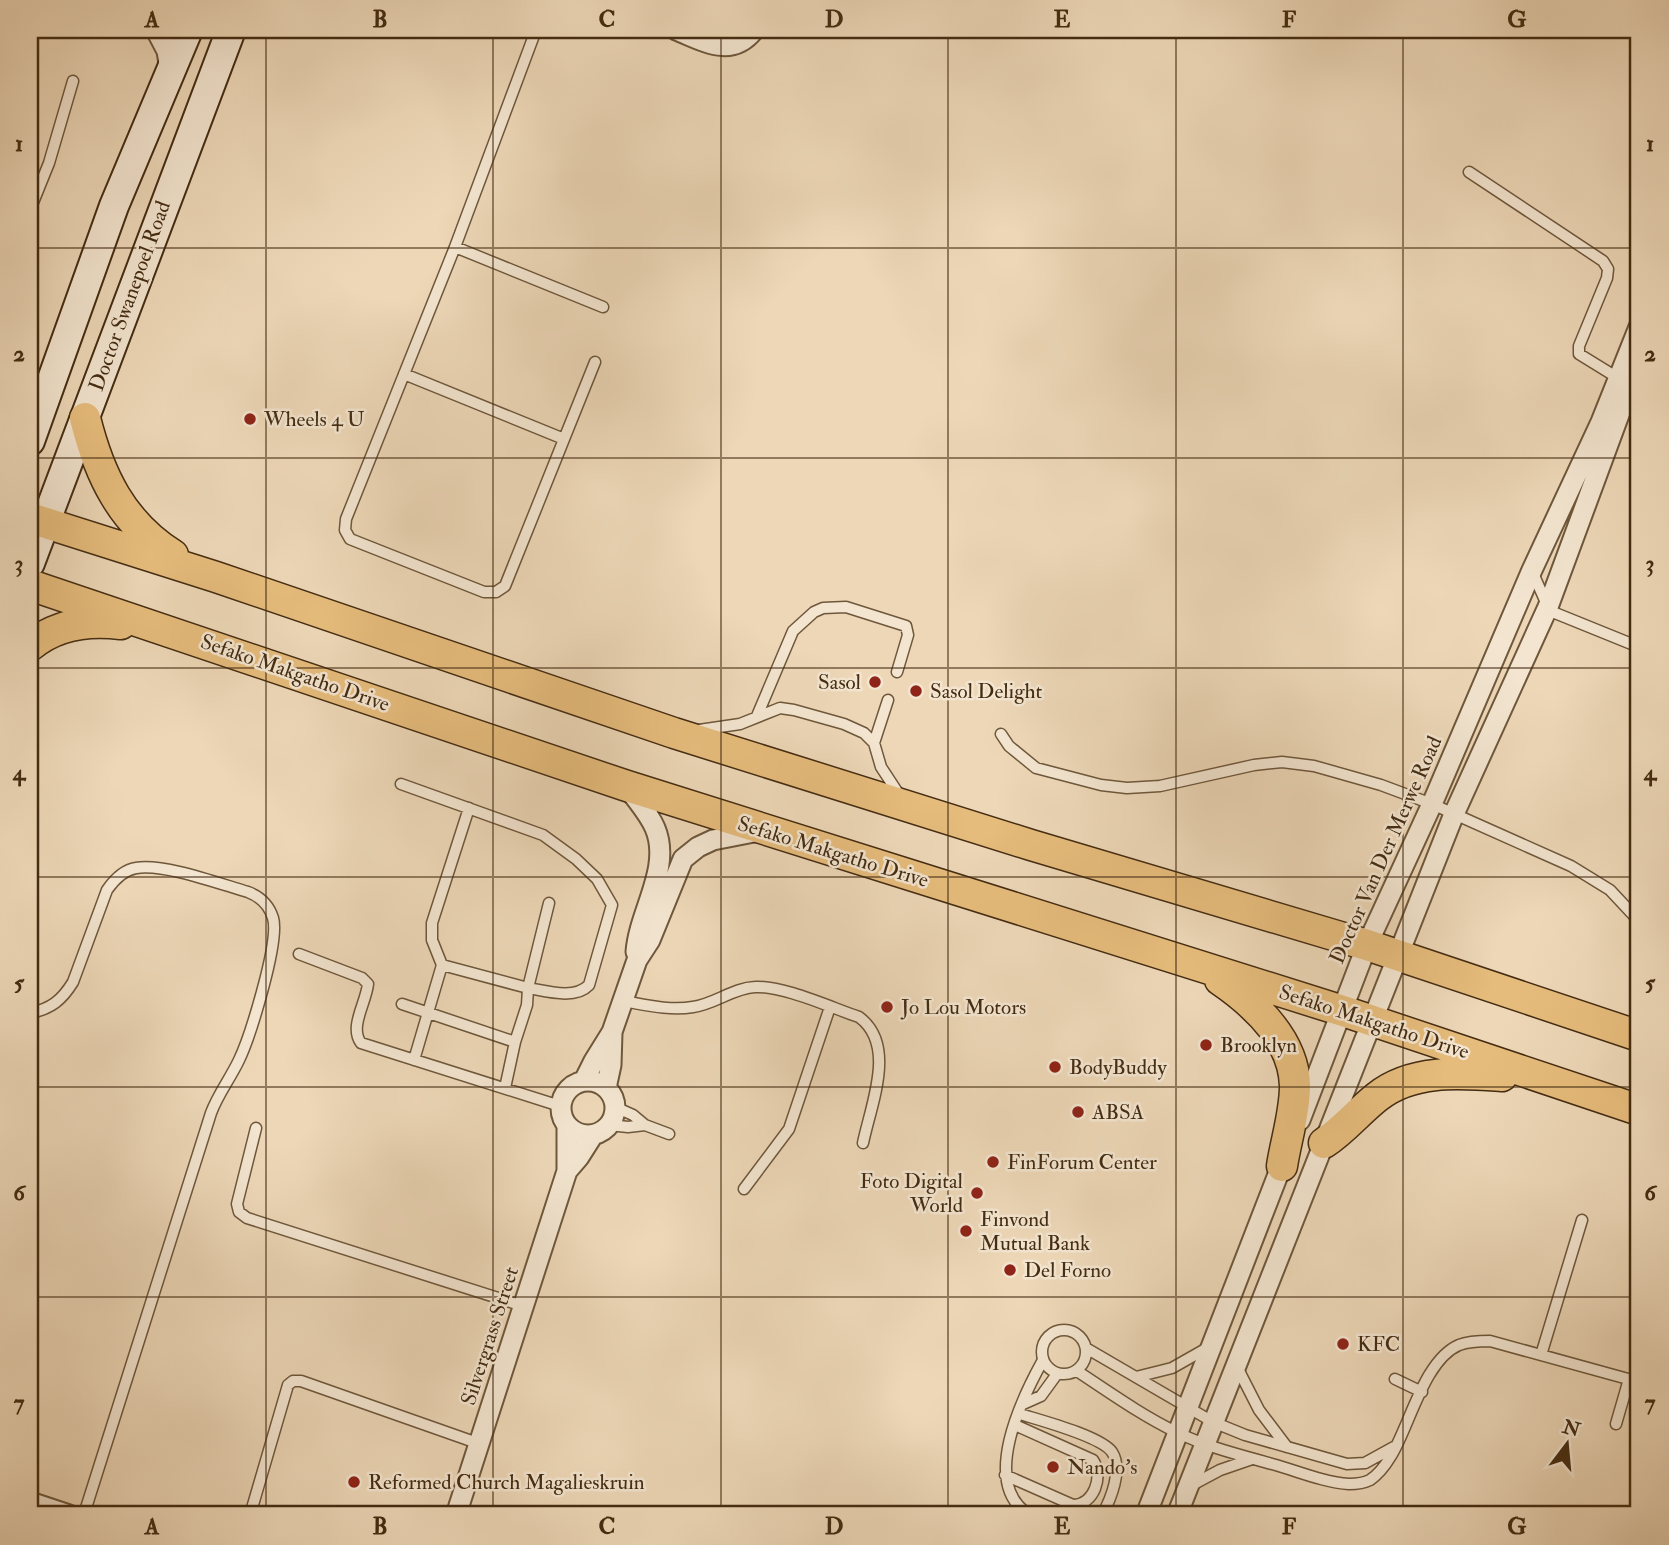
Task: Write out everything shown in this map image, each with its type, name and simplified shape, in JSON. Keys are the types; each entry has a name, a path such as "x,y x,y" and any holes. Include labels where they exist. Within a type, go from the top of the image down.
{"main road":[{"path":"30,441 132,161 188,30"},
{"path":"132,161 155,127 201,30"},
{"name":"Doctor Swanepoel Road","path":"30,563 37,520 85,418 231,30"},
{"path":"85,418 100,470 114,496 134,523 163,548 216,577"},
{"path":"37,520 216,577 674,733 908,807 1367,945 1639,1036"},
{"name":"Sefako Makgatho Drive","path":"30,585 626,786 1343,1011 1639,1110"},
{"path":"30,646 54,631 86,622 134,626 187,637"},
{"path":"1198,965 1251,1003 1274,1030 1290,1058 1295,1092 1282,1166"},
{"path":"1324,1143 1384,1092 1418,1078 1462,1073 1548,1080"}],"street":[{"path":"156,30 167,51 170,70"},
{"path":"676,30 718,46 741,43 754,30"},
{"name":"Doctor Van Der Merwe Road","path":"1177,1515 1454,814 1548,607 1631,370 1639,327"},
{"name":"Doctor Van Der Merwe Road","path":"1146,1515 1367,945 1432,804 1532,569 1591,443 1631,370"},
{"path":"626,786 652,821 660,844 660,861 638,936 637,960"},
{"path":"584,1081 612,1032 637,960 650,940 676,872 687,855 713,839 764,831"},
{"path":"606,1088 611,1065 612,1032"},
{"path":"584,1081 596,1082 612,1096 606,1122 579,1134 567,1126 560,1106 565,1092 584,1081"},
{"name":"Silvergrass Street","path":"567,1171 606,1122"},
{"name":"Silvergrass Street","path":"456,1515 567,1171 567,1126"},
{"path":"30,1502 76,1514"}],"lane":[{"path":"536,30 455,247 346,519 345,530 350,539 484,592 495,592 505,586 595,362"},
{"path":"30,209 49,163 73,81"},
{"path":"1469,172 1603,261 1608,269 1607,278 1579,346 1579,354 1631,370"},
{"path":"455,247 603,307"},
{"path":"404,374 564,439"},
{"path":"1532,569 1548,607 1565,618 1639,647"},
{"path":"757,716 793,631 806,617 823,608 846,607 906,626 908,635 897,672"},
{"path":"874,743 888,700"},
{"path":"674,733 720,728 774,709 794,710 858,730 874,743 885,776 908,807"},
{"path":"1001,734 1009,746 1035,768 1101,785 1128,788 1160,786 1254,765 1282,762 1314,766 1381,785 1432,804 1571,866 1610,890 1639,921"},
{"path":"401,784 543,835 576,859 597,879 612,905 589,985 583,991 572,993 528,988 442,965"},
{"path":"414,1060 442,965 432,940 432,923 469,808"},
{"path":"30,1013 54,1005 66,994 73,982 107,890 115,879 135,868 161,869 248,892 258,896 268,907 274,921 266,974 243,1049 218,1094 211,1113 76,1514"},
{"path":"505,1088 515,1042 527,1005 528,988 549,903"},
{"path":"299,954 362,978 368,984 367,996 356,1029 356,1037 361,1043 560,1106"},
{"path":"623,1001 666,1008 695,1007 753,986 770,987 859,1017 871,1026 878,1045 880,1065 863,1143"},
{"path":"402,1004 515,1042"},
{"path":"744,1189 789,1129 830,1007"},
{"path":"606,1122 633,1115 645,1125 669,1134"},
{"path":"606,1122 628,1127 645,1125"},
{"path":"256,1128 237,1204 239,1212 247,1218 523,1306"},
{"path":"1541,1355 1582,1220"},
{"path":"1030,1515 1014,1499 1005,1475 1005,1458 1015,1425 1027,1390 1043,1360 1042,1345 1045,1339 1057,1330 1072,1331 1083,1341 1086,1348 1085,1361 1071,1374 1051,1371 1043,1360"},
{"path":"1077,1371 1178,1433 1311,1477 1352,1484 1367,1481 1377,1475 1398,1445 1431,1374 1446,1353 1471,1342 1490,1341 1634,1380 1616,1424"},
{"path":"1136,1377 1172,1368 1212,1346"},
{"path":"1086,1348 1213,1422 1287,1447 1347,1464 1365,1463 1398,1445"},
{"path":"1236,1364 1259,1409 1287,1447"},
{"path":"1021,1409 1041,1396 1058,1374"},
{"path":"1395,1379 1422,1392"},
{"path":"250,1515 288,1385 293,1381 301,1381 480,1444"},
{"path":"1021,1409 1103,1443 1111,1451 1115,1460 1115,1482 1101,1515"},
{"path":"1005,1475 1073,1505 1081,1505 1088,1500 1098,1478 1099,1468 1093,1460 1015,1425"},
{"path":"1187,1488 1220,1471 1253,1459"}],"place":[{"name":"Wheels 4 U","path":"250,419"},
{"name":"Sasol","path":"875,682"},
{"name":"Sasol Delight","path":"916,691"},
{"name":"Jo Lou Motors","path":"887,1007"},
{"name":"Brooklyn","path":"1206,1045"},
{"name":"BodyBuddy","path":"1055,1067"},
{"name":"ABSA","path":"1078,1112"},
{"name":"FinForum Center","path":"993,1162"},
{"name":"Foto Digital World","path":"977,1193"},
{"name":"Finvond Mutual Bank","path":"966,1231"},
{"name":"Del Forno","path":"1010,1270"},
{"name":"KFC","path":"1343,1344"},
{"name":"Nando's","path":"1053,1467"},
{"name":"Reformed Church Magalieskruin","path":"354,1482"}]}
